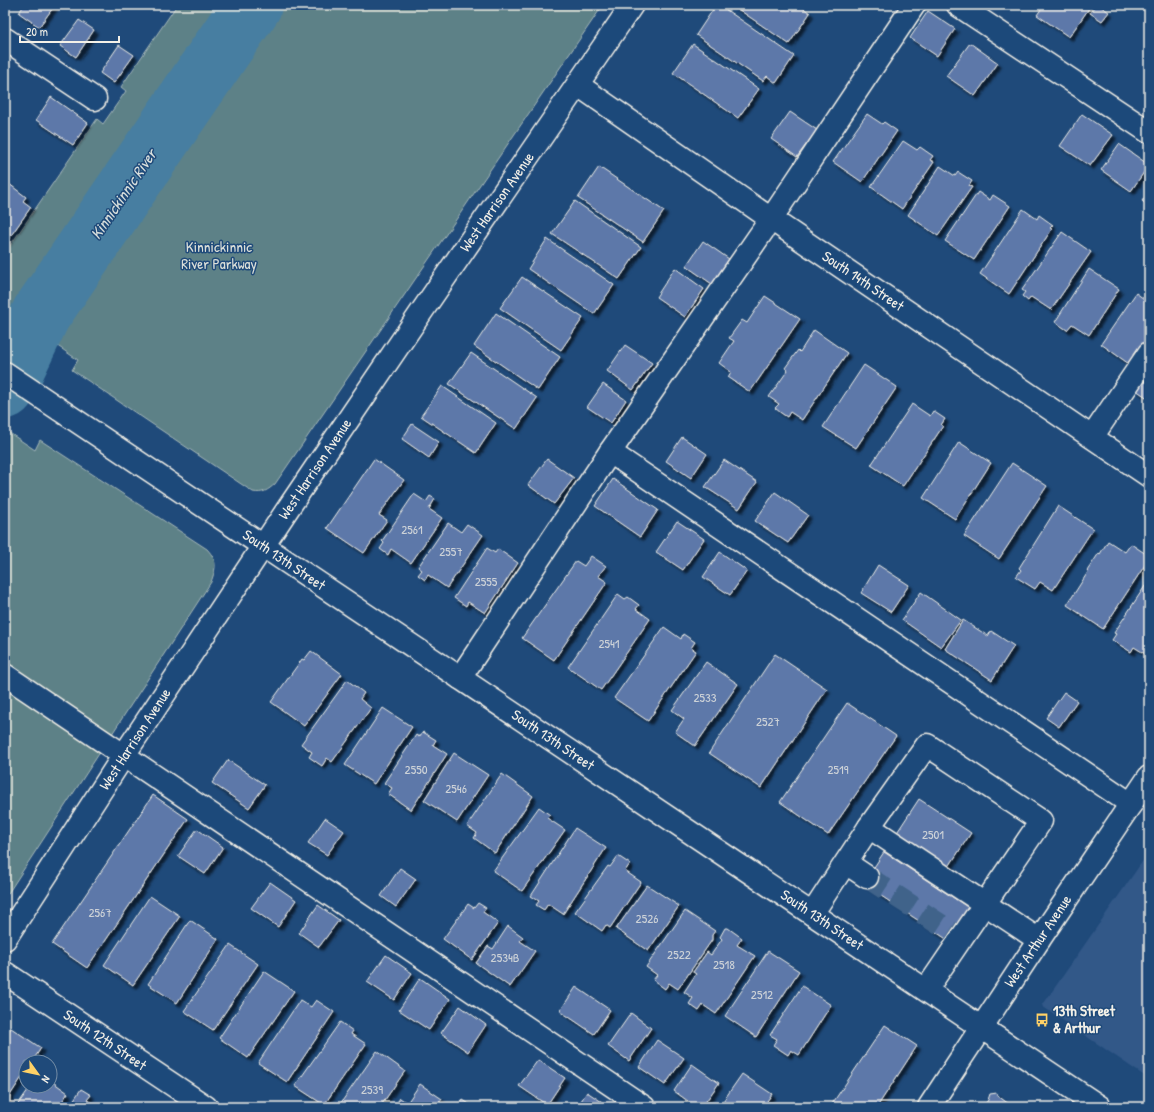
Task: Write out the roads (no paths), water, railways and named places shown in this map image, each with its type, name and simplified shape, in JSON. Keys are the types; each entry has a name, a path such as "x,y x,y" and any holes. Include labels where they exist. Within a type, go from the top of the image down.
{"street":[{"name":"West Harrison Avenue","path":"5,939 124,755 263,546 632,5"},
{"path":"460,678 610,452 771,219 914,5"},
{"path":"958,5 1149,132"},
{"path":"5,38 95,99"},
{"name":"South 14th Street","path":"578,85 771,219 1149,476"},
{"path":"1092,437 1149,353"},
{"name":"South 13th Street","path":"5,373 1100,1107"},
{"path":"610,452 1131,804"},
{"path":"5,674 644,1107"},
{"path":"812,914 869,827 926,745 1028,812 1041,821 984,904 959,936 926,990"},
{"name":"West Arthur Avenue","path":"929,1107 1149,777"},
{"path":"869,827 1039,940"},
{"path":"846,863 867,877"},
{"name":"South 12th Street","path":"5,973 206,1107"}],"waterway":[{"name":"Kinnickinnic River","path":"5,389 41,314 252,5"}],"tunnel":[{"path":"867,877 956,935"}],"place":[{"name":"13th Street & Arthur","path":"1042,1020"}],"park label":[{"name":"Kinnickinnic River Parkway","path":"219,256"}]}
